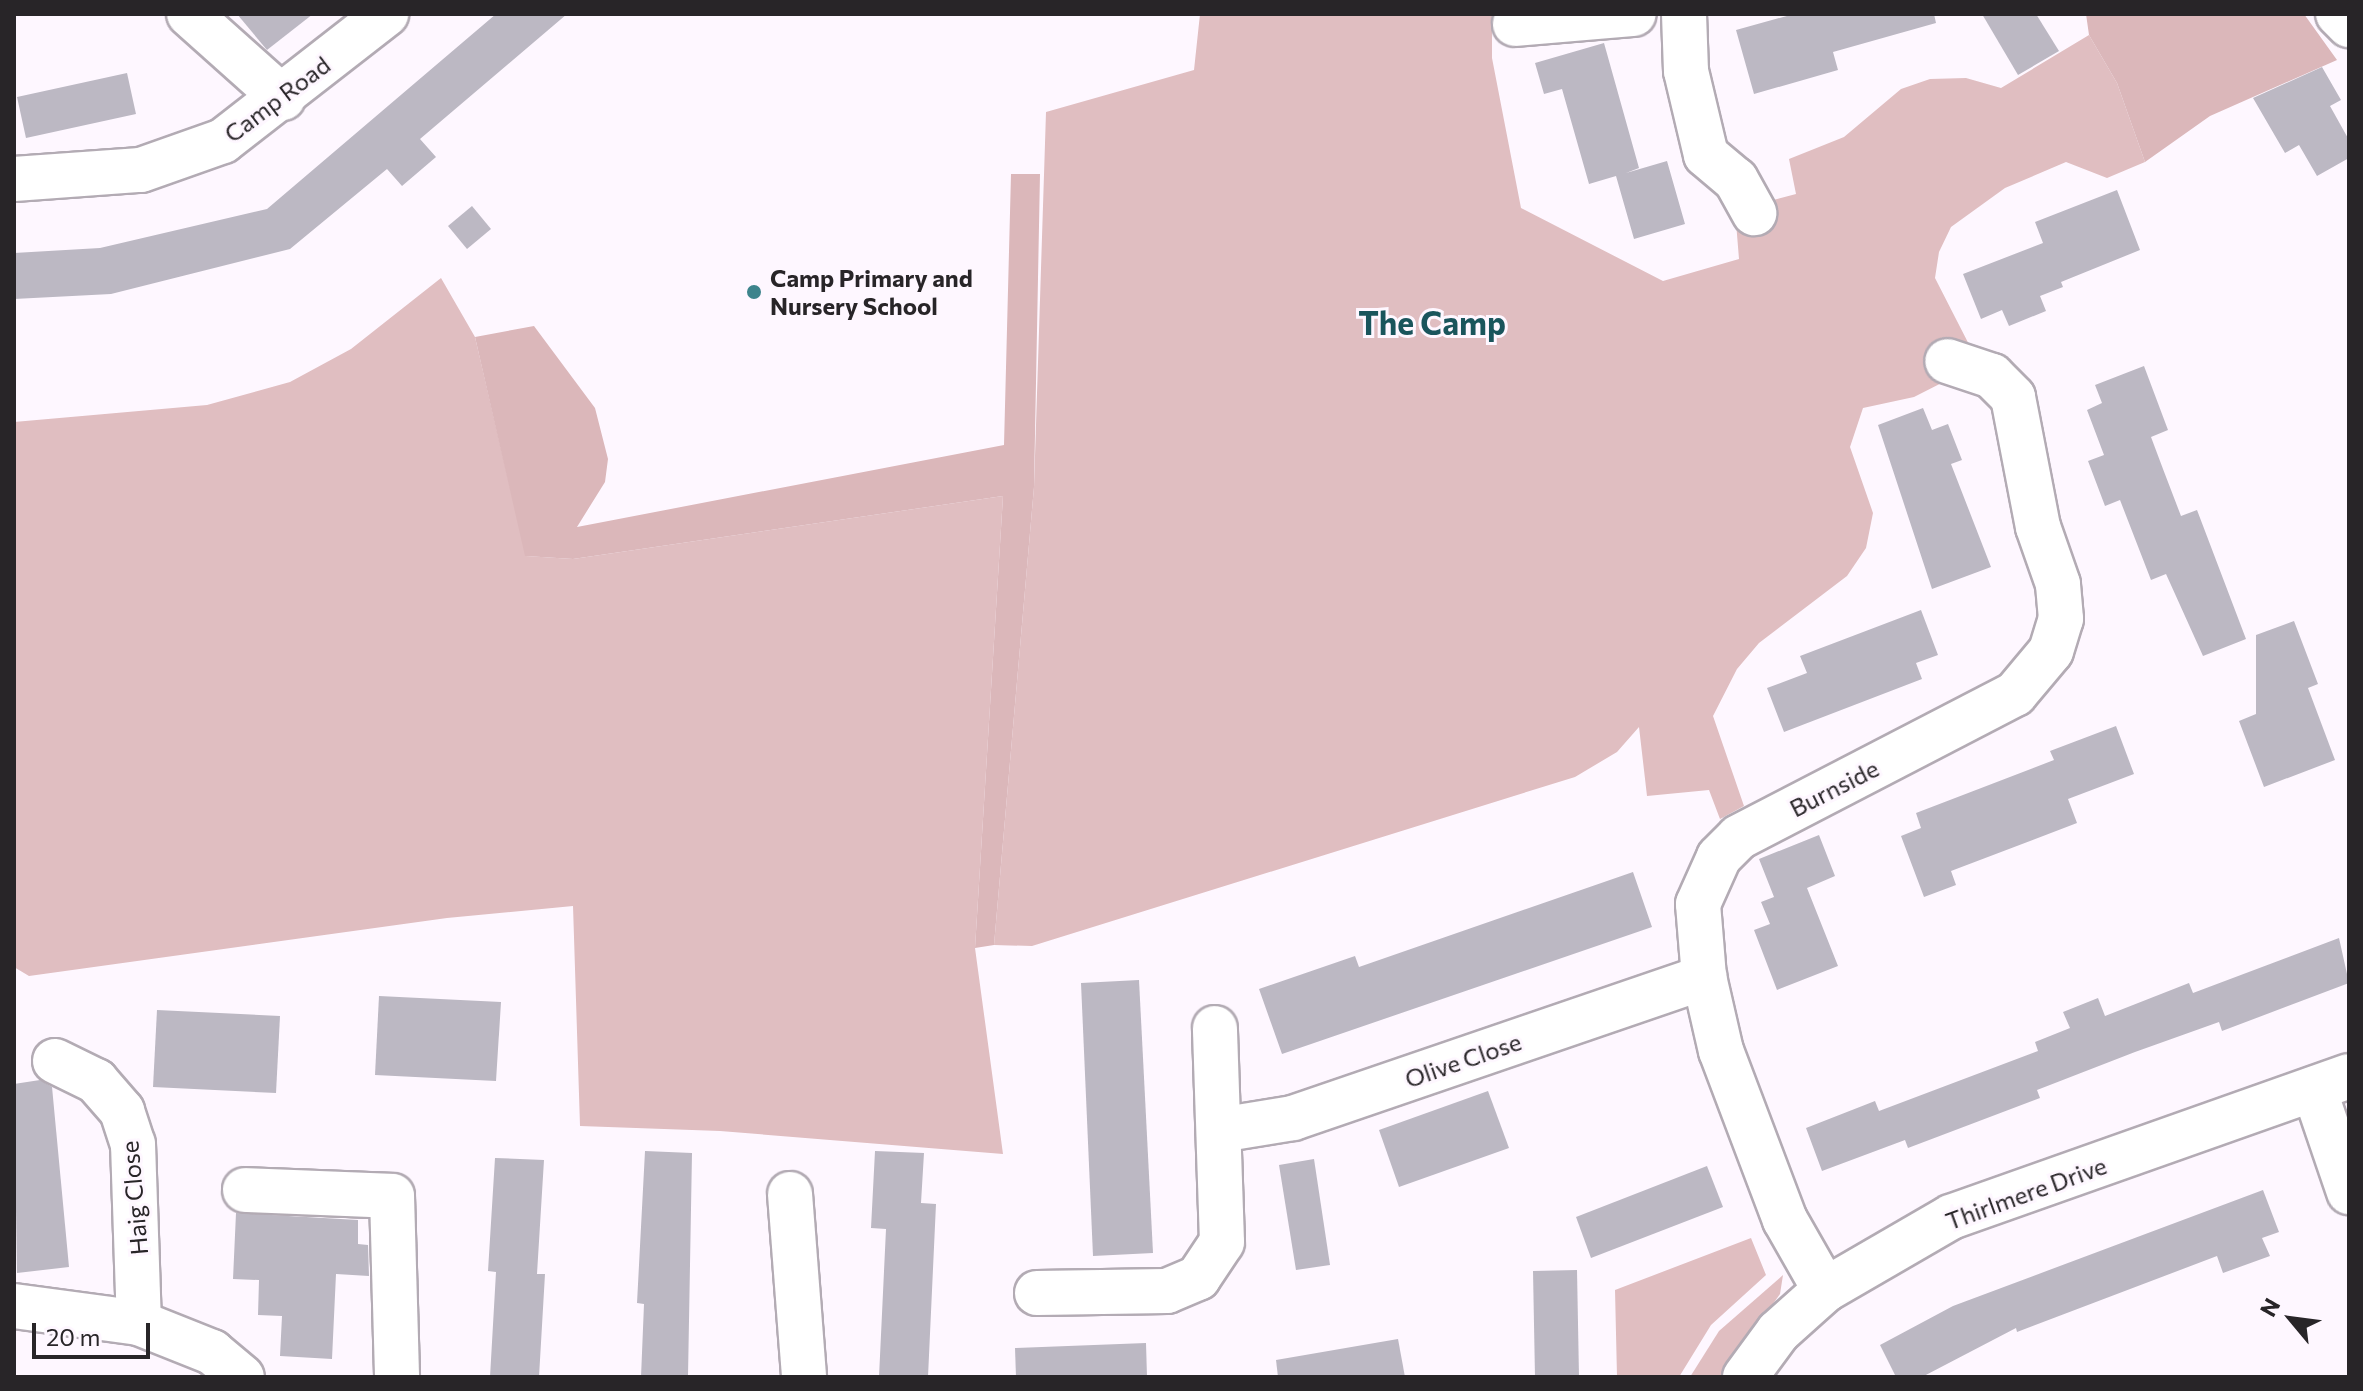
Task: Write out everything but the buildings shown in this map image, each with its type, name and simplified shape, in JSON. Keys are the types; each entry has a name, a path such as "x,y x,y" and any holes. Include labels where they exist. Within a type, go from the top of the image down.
{"street":[{"path":"189,14 283,98"},
{"name":"Camp Road","path":"14,179 141,170 184,158 223,141 283,98 386,14"},
{"path":"1515,24 1634,14"},
{"path":"1684,14 1686,71 1706,155 1736,180 1754,213"},
{"path":"2338,14 2349,25"},
{"name":"Burnside","path":"1825,1290 1785,1220 1721,1051 1704,977 1698,904 1719,857 1739,837 2015,694 2051,651 2061,619 2058,584 2038,527 2013,397 1992,376 1947,361"},
{"name":"Olive Close","path":"1220,1130 1293,1118 1704,977"},
{"path":"1037,1293 1167,1291 1198,1278 1222,1242 1215,1028"},
{"name":"Haig Close","path":"55,1061 96,1081 122,1111 133,1144 139,1323"},
{"path":"2332,1083 2349,1192"},
{"name":"Thirlmere Drive","path":"1745,1377 1778,1332 1825,1290 1951,1217 2332,1083"},
{"path":"245,1190 392,1196 397,1377"},
{"path":"790,1194 804,1377"},
{"path":"14,1306 139,1323 212,1352 242,1377"}],"shaded area":[{"path":"1200,14 1492,14 1492,58 1521,208 1663,281 1739,259 1735,210 1796,194 1789,159 1844,137 1901,89 1930,79 1966,78 2001,88 2089,35 2117,83 2145,162 2107,178 2066,162 2005,188 1951,227 1939,252 1935,278 1979,364 1914,397 1863,408 1850,447 1873,513 1866,548 1847,576 1759,643 1737,669 1713,716 1744,806 1720,819 1709,790 1647,796 1639,727 1617,752 1575,777 1032,946 994,945 1034,487 1046,112 1194,70"},
{"path":"2086,14 2304,14 2337,60 2210,116 2145,162 2117,83 2089,35"},
{"path":"1011,174 1040,174 1034,487 994,945 975,948 1003,496 573,559 525,556 475,337 534,326 595,408 608,459 605,482 577,527 1004,445"},
{"path":"441,278 475,337 526,556 573,559 1003,496 975,948 1003,1154 720,1131 580,1126 573,906 447,918 29,976 14,967 14,422 207,405 290,382 351,349"},
{"path":"1751,1238 1766,1275 1711,1325 1679,1377 1617,1377 1615,1290"},
{"path":"1783,1275 1780,1294 1721,1377 1690,1377 1719,1331"}],"place":[{"name":"Camp Primary and Nursery School","path":"754,292"}],"district":[{"name":"The Camp","path":"1432,322"}]}
